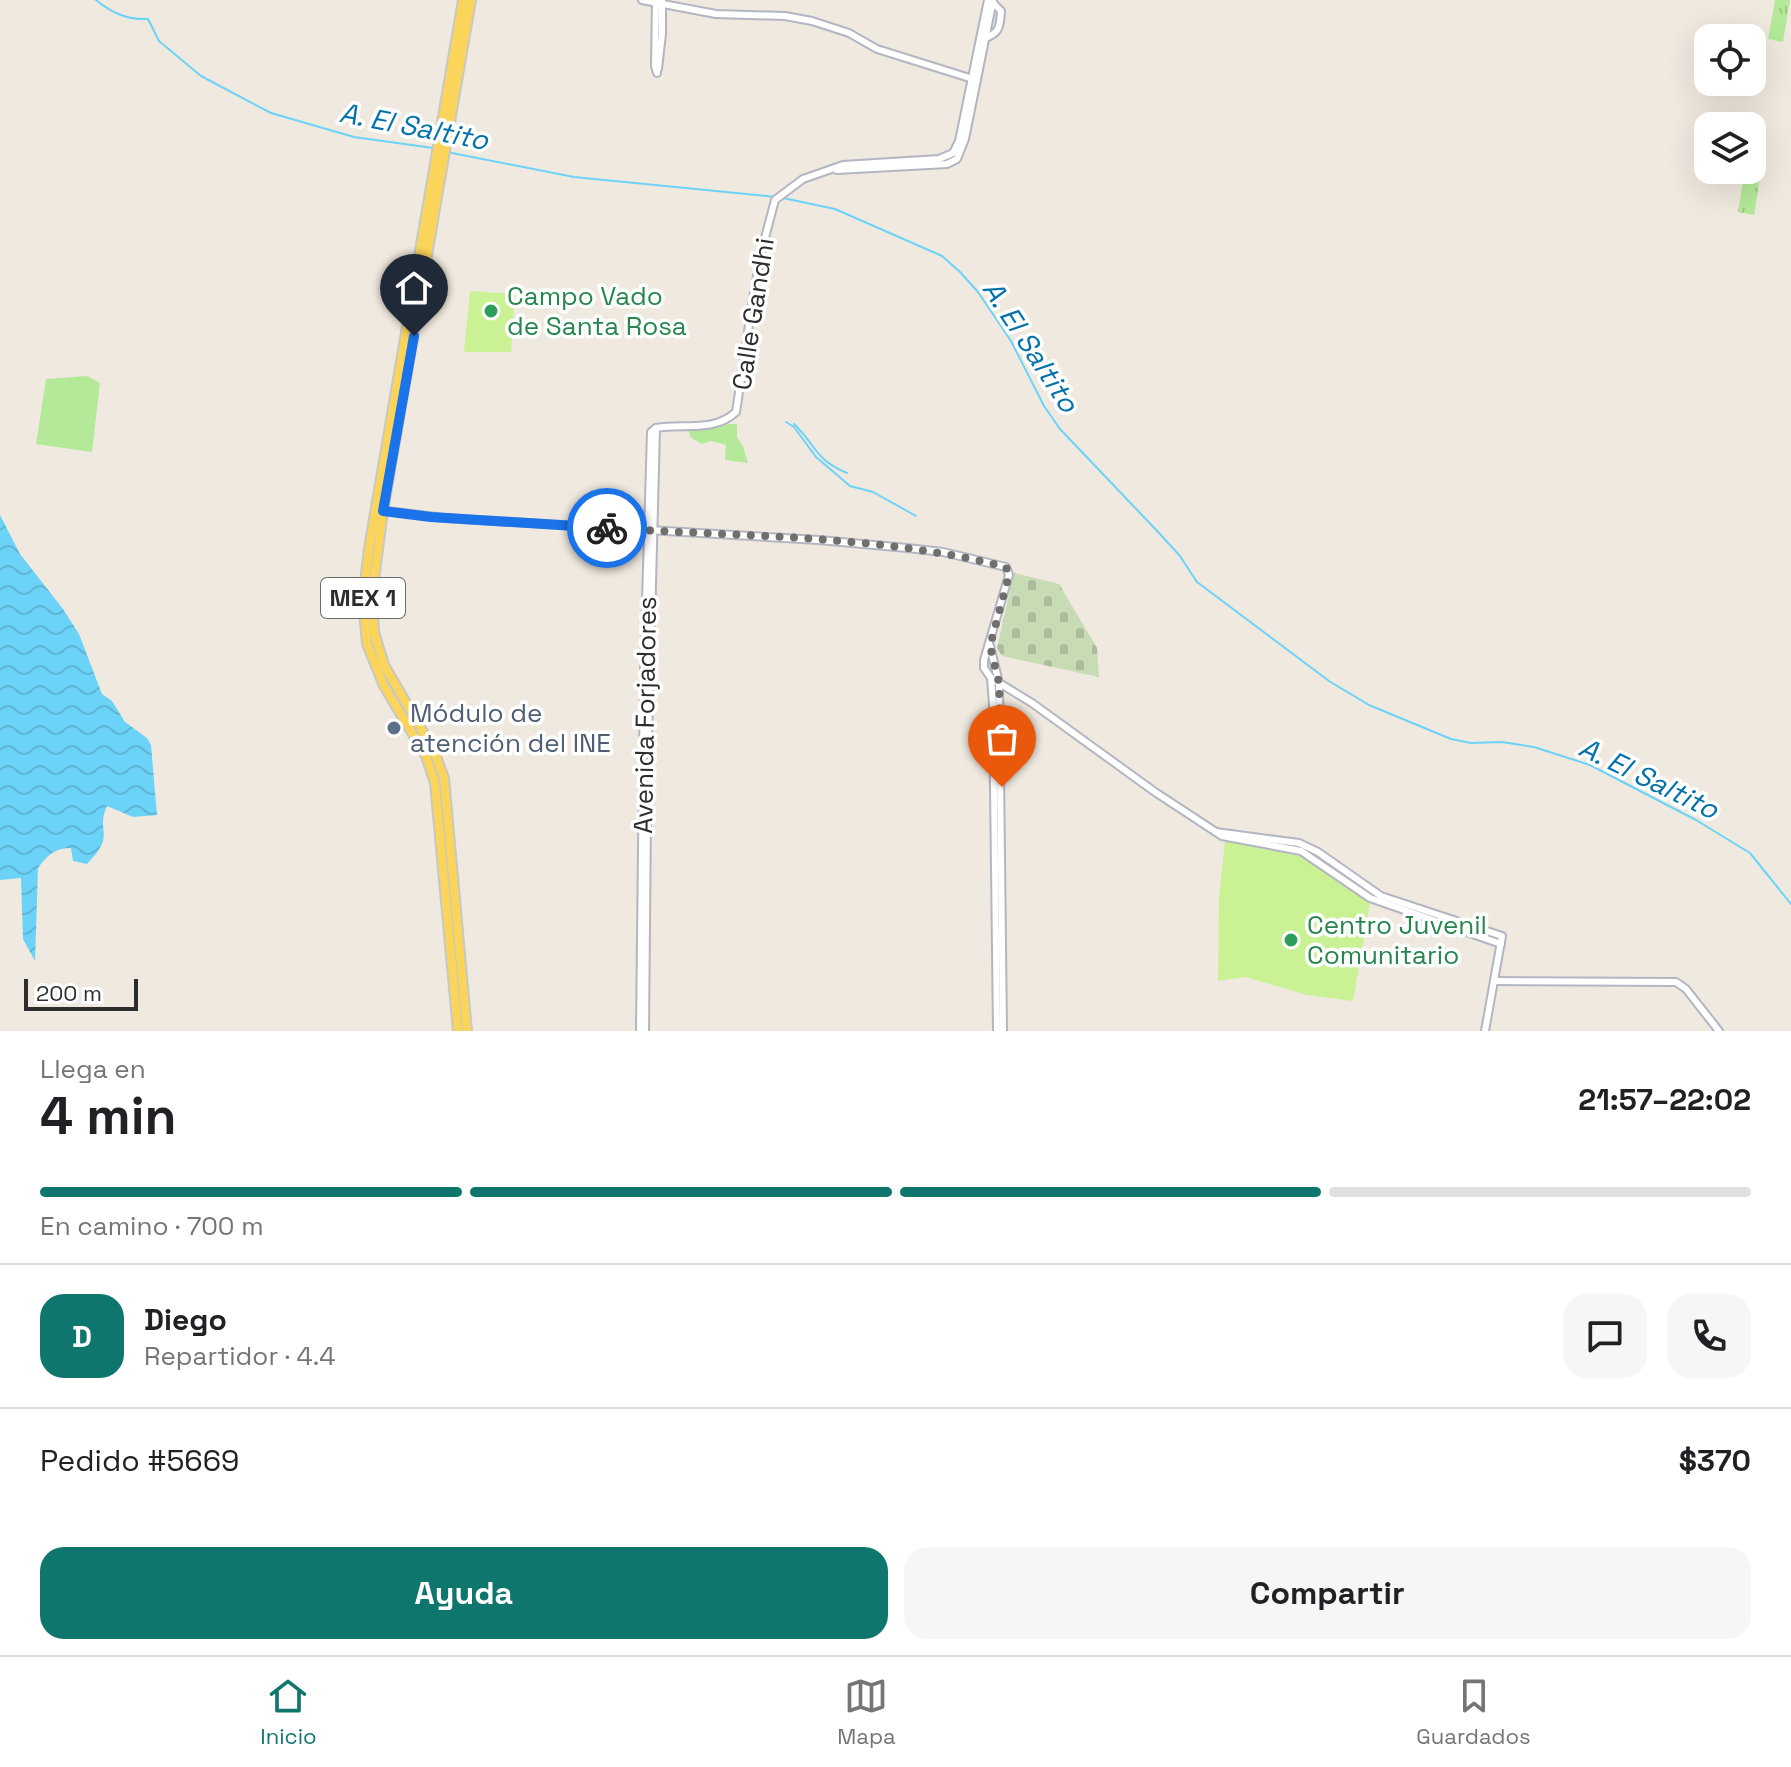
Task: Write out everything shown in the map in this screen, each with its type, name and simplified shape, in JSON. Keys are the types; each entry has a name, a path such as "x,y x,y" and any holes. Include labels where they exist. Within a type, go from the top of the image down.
{"main road":[{"name":"MEX 1","path":"458,1031 435,783 426,756 384,686 367,644 363,617 364,579 380,510 441,153 463,0"},
{"name":"MEX 1","path":"443,138 471,0"},
{"name":"MEX 1","path":"380,510 372,595 374,632 384,665 434,751 444,778 467,1031"},
{"path":"442,837 449,843 452,852"}],"street":[{"path":"642,0 732,16 785,16 812,21 849,33 877,49 974,79"},
{"path":"978,0 990,2 1001,11 996,34 985,38"},
{"path":"659,2 662,34 657,73 655,66 659,2"},
{"name":"Calle Gandhi","path":"656,428 701,426 727,419 736,412 753,298 773,205 794,184 843,165 950,156 959,141 985,38 990,2"},
{"name":"Calle Gandhi","path":"974,79 990,2"},
{"name":"Avenida Forjadores","path":"642,1031 656,428"},
{"path":"380,510 444,518 819,540 919,549 1006,567 1009,575 984,666 991,678 1216,832 1299,843 1318,852 1339,872 1381,896 1420,913 1502,940 1485,1031"},
{"path":"990,646 999,683 1000,1031"},
{"path":"991,678 1000,1031"},
{"path":"1494,981 1676,982 1686,989 1719,1031"}],"green space":[{"path":"1775,0 1790,0 1783,42 1768,39"},
{"path":"1742,184 1759,184 1754,215 1738,212"},
{"name":"Campo Vado de Santa Rosa","path":"470,291 515,294 511,352 464,352"},
{"path":"87,376 100,383 92,452 36,444 46,379"},
{"path":"737,424 737,437 748,463 725,460 726,445 711,441 702,444 690,437 689,431"},
{"path":"1014,573 1059,584 1097,648 1099,677 1002,656 997,648"},
{"name":"Centro Juvenil Comunitario","path":"1225,841 1304,857 1370,903 1353,1001 1307,995 1246,977 1218,981 1219,898"}],"water":[{"path":"0,515 20,554 79,634 102,694 112,701 125,722 147,738 151,745 157,815 133,817 107,806 101,846 87,864 73,861 71,848 56,851 41,863 38,868 35,961 23,939 21,878 0,880"}],"waterway":[{"name":"A. El Saltito","path":"96,0 120,15 148,19 159,41 201,76 271,113 354,137 433,148"},
{"name":"A. El Saltito","path":"447,152 574,177 776,197"},
{"name":"A. El Saltito","path":"783,198 835,209 942,256 978,292 1011,341 1044,406 1060,429 1180,556 1197,582 1329,681 1369,705 1451,739 1534,747 1590,765 1696,820 1750,853 1791,904"},
{"path":"786,422 794,427 816,457 850,486 873,492 916,516"},
{"path":"794,424 828,463 847,473"}],"way so far":[{"path":"607,528 907,548 943,552 1006,567 1009,575 990,646 999,683 1002,787"}],"place":[{"name":"Campo Vado de Santa Rosa","path":"491,311"},
{"name":"Módulo de atención del INE","path":"394,728"},
{"name":"Centro Juvenil Comunitario","path":"1291,940"}],"route":[{"path":"414,336 383,511 607,528"}]}
